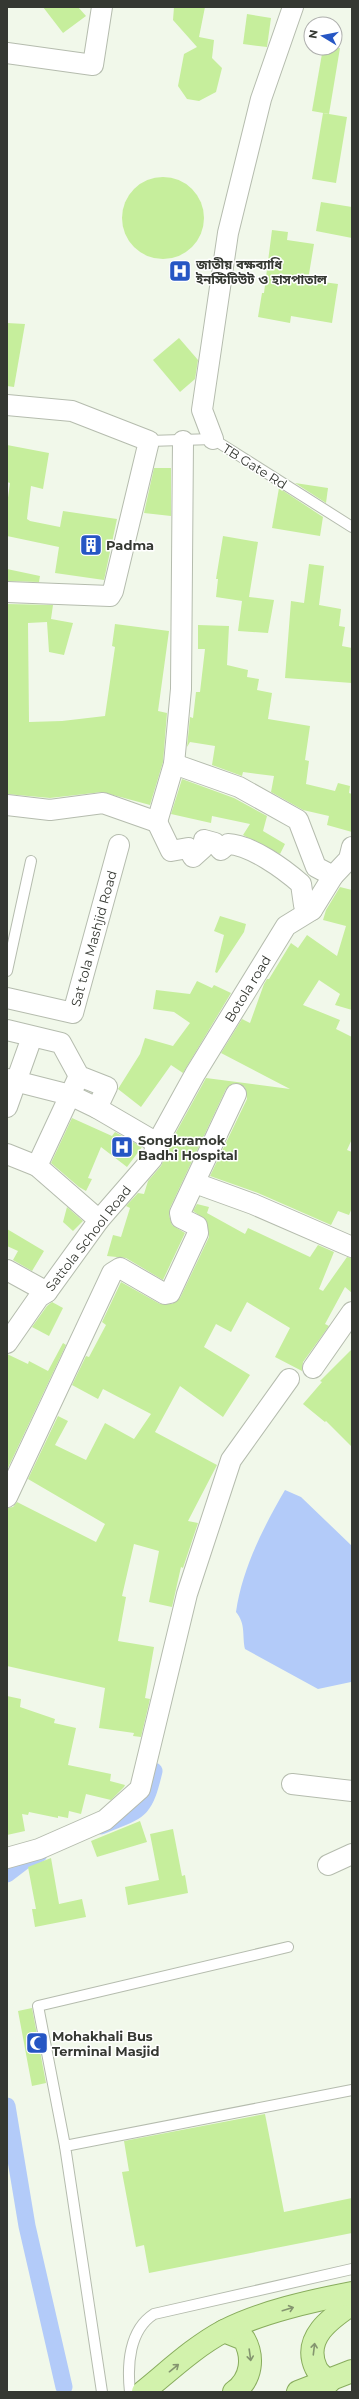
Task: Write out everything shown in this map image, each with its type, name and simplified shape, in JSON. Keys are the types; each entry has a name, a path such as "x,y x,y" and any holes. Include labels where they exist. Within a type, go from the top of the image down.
{"main road":[{"path":"143,2392 205,2343 224,2331 316,2300 352,2292"},
{"path":"329,2382 316,2369 312,2352 318,2332 329,2319 352,2304"},
{"path":"224,2331 244,2339 250,2350 249,2370 240,2388 234,2392"},
{"path":"298,2392 329,2382 352,2371"}],"street":[{"path":"7,53 93,65 102,7"},
{"path":"213,439 202,410 228,233 261,99 293,7"},
{"path":"7,405 72,411 149,441 113,591 110,596 7,592"},
{"path":"183,441 181,688 174,764 157,822 170,851 188,848 193,857 203,848 204,840 215,843 221,850 228,844 235,844 271,861 301,884 304,905 312,910"},
{"path":"174,764 239,787 298,820 316,867 334,876"},
{"path":"7,805 50,810 103,803 157,822"},
{"name":"Sat tola Mashjid Road","path":"7,998 73,1013 118,845"},
{"name":"Botola road","path":"157,1143 195,1074 286,926 312,910 334,876 349,860 352,847"},
{"path":"7,1030 61,1043 79,1076 107,1087 97,1108"},
{"path":"7,1107 12,1080 32,1037"},
{"path":"37,1166 79,1076"},
{"path":"12,1080 70,1095 97,1108 157,1143"},
{"path":"7,1497 112,1273 120,1268 165,1294 170,1293 198,1233 197,1226 181,1218 180,1213 236,1094"},
{"name":"Sattola School Road","path":"7,1343 39,1296 47,1292 99,1220 152,1159 157,1143"},
{"path":"7,1154 37,1166 99,1220"},
{"path":"195,1183 253,1204 352,1247"},
{"path":"7,1270 47,1292"},
{"path":"313,1368 352,1312"},
{"path":"7,1858 39,1849 105,1820 140,1789 187,1594 231,1460 289,1380"},
{"path":"292,1784 352,1791"},
{"path":"328,1865 352,1854"}],"lane":[{"name":"TB Gate Rd","path":"149,441 213,439 352,527"},
{"path":"7,971 31,861"},
{"path":"102,2392 65,2146 38,2006 288,1948"},
{"path":"65,2146 352,2090"},
{"path":"130,2392 128,2370 136,2336 146,2320 154,2314 352,2269"}],"water":[{"path":"285,1490 301,1497 352,1546 351,1682 318,1689 245,1649 242,1625 236,1612 243,1580 261,1534"}],"building":[{"path":"43,7 78,7 86,16 63,33"},
{"path":"174,7 205,7 199,37 214,40 212,58 222,68 216,92 199,101 187,99 178,86 184,54 197,47 173,20"},
{"path":"247,14 271,18 267,47 243,44"},
{"path":"322,56 339,56 329,114 312,111"},
{"path":"323,113 347,117 336,183 312,179"},
{"path":"155,177 171,177 186,184 197,195 204,210 204,226 201,234 192,247 179,256 171,259 155,259 140,252 129,241 122,226 122,210 129,195 140,184"},
{"path":"321,202 352,207 352,238 316,231"},
{"path":"272,230 288,232 287,240 314,244 308,280 338,284 332,323 291,316 290,323 258,317 262,293 264,293"},
{"path":"7,323 25,324 14,387 7,386"},
{"path":"179,338 198,360 195,379 180,392 153,360"},
{"path":"7,445 49,453 43,489 31,486 27,519 30,521 60,527 63,511 117,519 104,580 55,573 59,547 7,536 7,505 10,483 7,482"},
{"path":"154,468 171,468 171,516 144,513"},
{"path":"295,483 328,488 326,503"},
{"path":"279,488 323,517 320,536 272,528"},
{"path":"223,536 258,542 249,597 274,600 268,633 238,631 242,601 216,597 218,579 216,579"},
{"path":"309,564 324,566 319,605 341,609 339,626 345,627 342,646 352,648 352,683 285,678 291,601 304,603"},
{"path":"7,569 40,576 39,582 7,581"},
{"path":"7,604 53,605 51,619 73,623 64,655 49,652 47,622 28,623 29,722 62,721 105,716 115,647 112,646 115,624 169,631 158,711 167,713 163,762 150,805 102,792 50,798 7,794"},
{"path":"198,625 229,626 227,665 248,670 247,677 259,679 257,690 272,693 268,719 310,726 305,760 309,761 306,784 335,791 338,783 350,786 349,793 352,794 352,832 327,825 329,816 303,810 271,792 274,776 243,772 242,776 212,765 215,746 190,742 187,747 190,717 193,718 196,692 200,692 205,649 198,649"},
{"path":"182,779 234,798 267,816 263,831 285,844 280,854 243,835 250,824 212,816 211,823 171,814"},
{"path":"340,887 352,890 352,1010 335,1005 340,994 319,980 303,1005 340,1020 336,1029 352,1037 352,1139 347,1150 352,1152 352,1208 349,1215 338,1211 331,1225 258,1193 210,1176 247,1099 245,1087 235,1083 226,1089 170,1208 169,1215 172,1225 185,1233 163,1280 126,1258 107,1256 113,1235 121,1237 130,1208 126,1206 138,1193 144,1194 148,1181 161,1166 174,1136 206,1078 290,1089 221,1053 242,1019 250,1023 264,984 267,979 269,979 291,943 298,948 307,935 337,956 346,926 323,920 326,910"},
{"path":"220,916 246,924 244,932 217,973 215,972 224,935 214,931"},
{"path":"197,981 212,988 214,985 231,993 183,1073 171,1065 141,1107 118,1089 140,1054 145,1038 173,1046 190,1023 174,1012 153,1009 156,990 190,994"},
{"path":"72,1118 112,1136 115,1132 142,1147 127,1167 101,1147 88,1178 92,1179 86,1191 79,1187 51,1163"},
{"path":"197,1204 209,1207 207,1213 245,1234 248,1228 310,1257 318,1245 334,1252 319,1289 323,1291 347,1257 352,1258 352,1293 345,1287 325,1324 329,1326 303,1362 302,1371 275,1357 290,1328 247,1302 231,1332 216,1324 204,1347 250,1375 223,1417 180,1386 155,1432 217,1465 188,1521 198,1523 183,1568 181,1567 172,1607 149,1602 159,1551 134,1544 122,1596 126,1597 118,1641 154,1647 145,1698 150,1699 141,1737 133,1736 134,1733 99,1728 105,1688 7,1666 7,1508 13,1507 17,1502 96,1542 105,1524 28,1479 58,1416 68,1421 55,1445 86,1460 105,1423 134,1439 151,1414 103,1389 98,1399 72,1385 86,1356 89,1357 106,1325 102,1322 121,1282 160,1304 172,1304 180,1298 209,1237 206,1220 193,1211"},
{"path":"67,1207 83,1221 73,1231 63,1222"},
{"path":"7,1229 44,1251 32,1271 13,1260 18,1251 7,1246"},
{"path":"52,1302 63,1308 49,1336 32,1327 47,1306"},
{"path":"63,1343 66,1345 8,1468 7,1354 28,1364 29,1361 48,1371"},
{"path":"352,1349 352,1447 326,1421 325,1422 303,1404 322,1382 320,1381"},
{"path":"7,1696 21,1699 20,1707 55,1719 54,1723 76,1728 68,1765 111,1774 110,1781 125,1785 124,1787 111,1800 86,1794 81,1814 69,1811 68,1818 58,1816 58,1818 29,1812 28,1815 22,1814 25,1831 7,1835"},
{"path":"140,1821 147,1842 97,1857 91,1841"},
{"path":"173,1829 182,1876 185,1875 188,1893 128,1905 125,1887 159,1880 150,1834"},
{"path":"51,1858 59,1904 82,1899 86,1917 35,1927 32,1909 36,1909 28,1867"},
{"path":"32,2008 46,2083 32,2086 18,2011"},
{"path":"265,2114 284,2212 352,2198 352,2233 149,2273 144,2245 136,2247 122,2172 129,2171 124,2141"}],"waterway":[{"path":"101,1826 132,1813 143,1803 154,1771"},
{"path":"7,1874 24,1861 39,1854"},
{"path":"7,2106 27,2226 64,2387"}],"place":[{"name":"জাতীয় বক্ষব্যাধি ইনস্টিটিউট ও হাসপাতাল","path":"180,271"},
{"name":"Padma","path":"91,545"},
{"name":"Songkramok Badhi Hospital","path":"122,1147"},
{"name":"Mohakhali Bus Terminal Masjid","path":"37,2043"}]}
